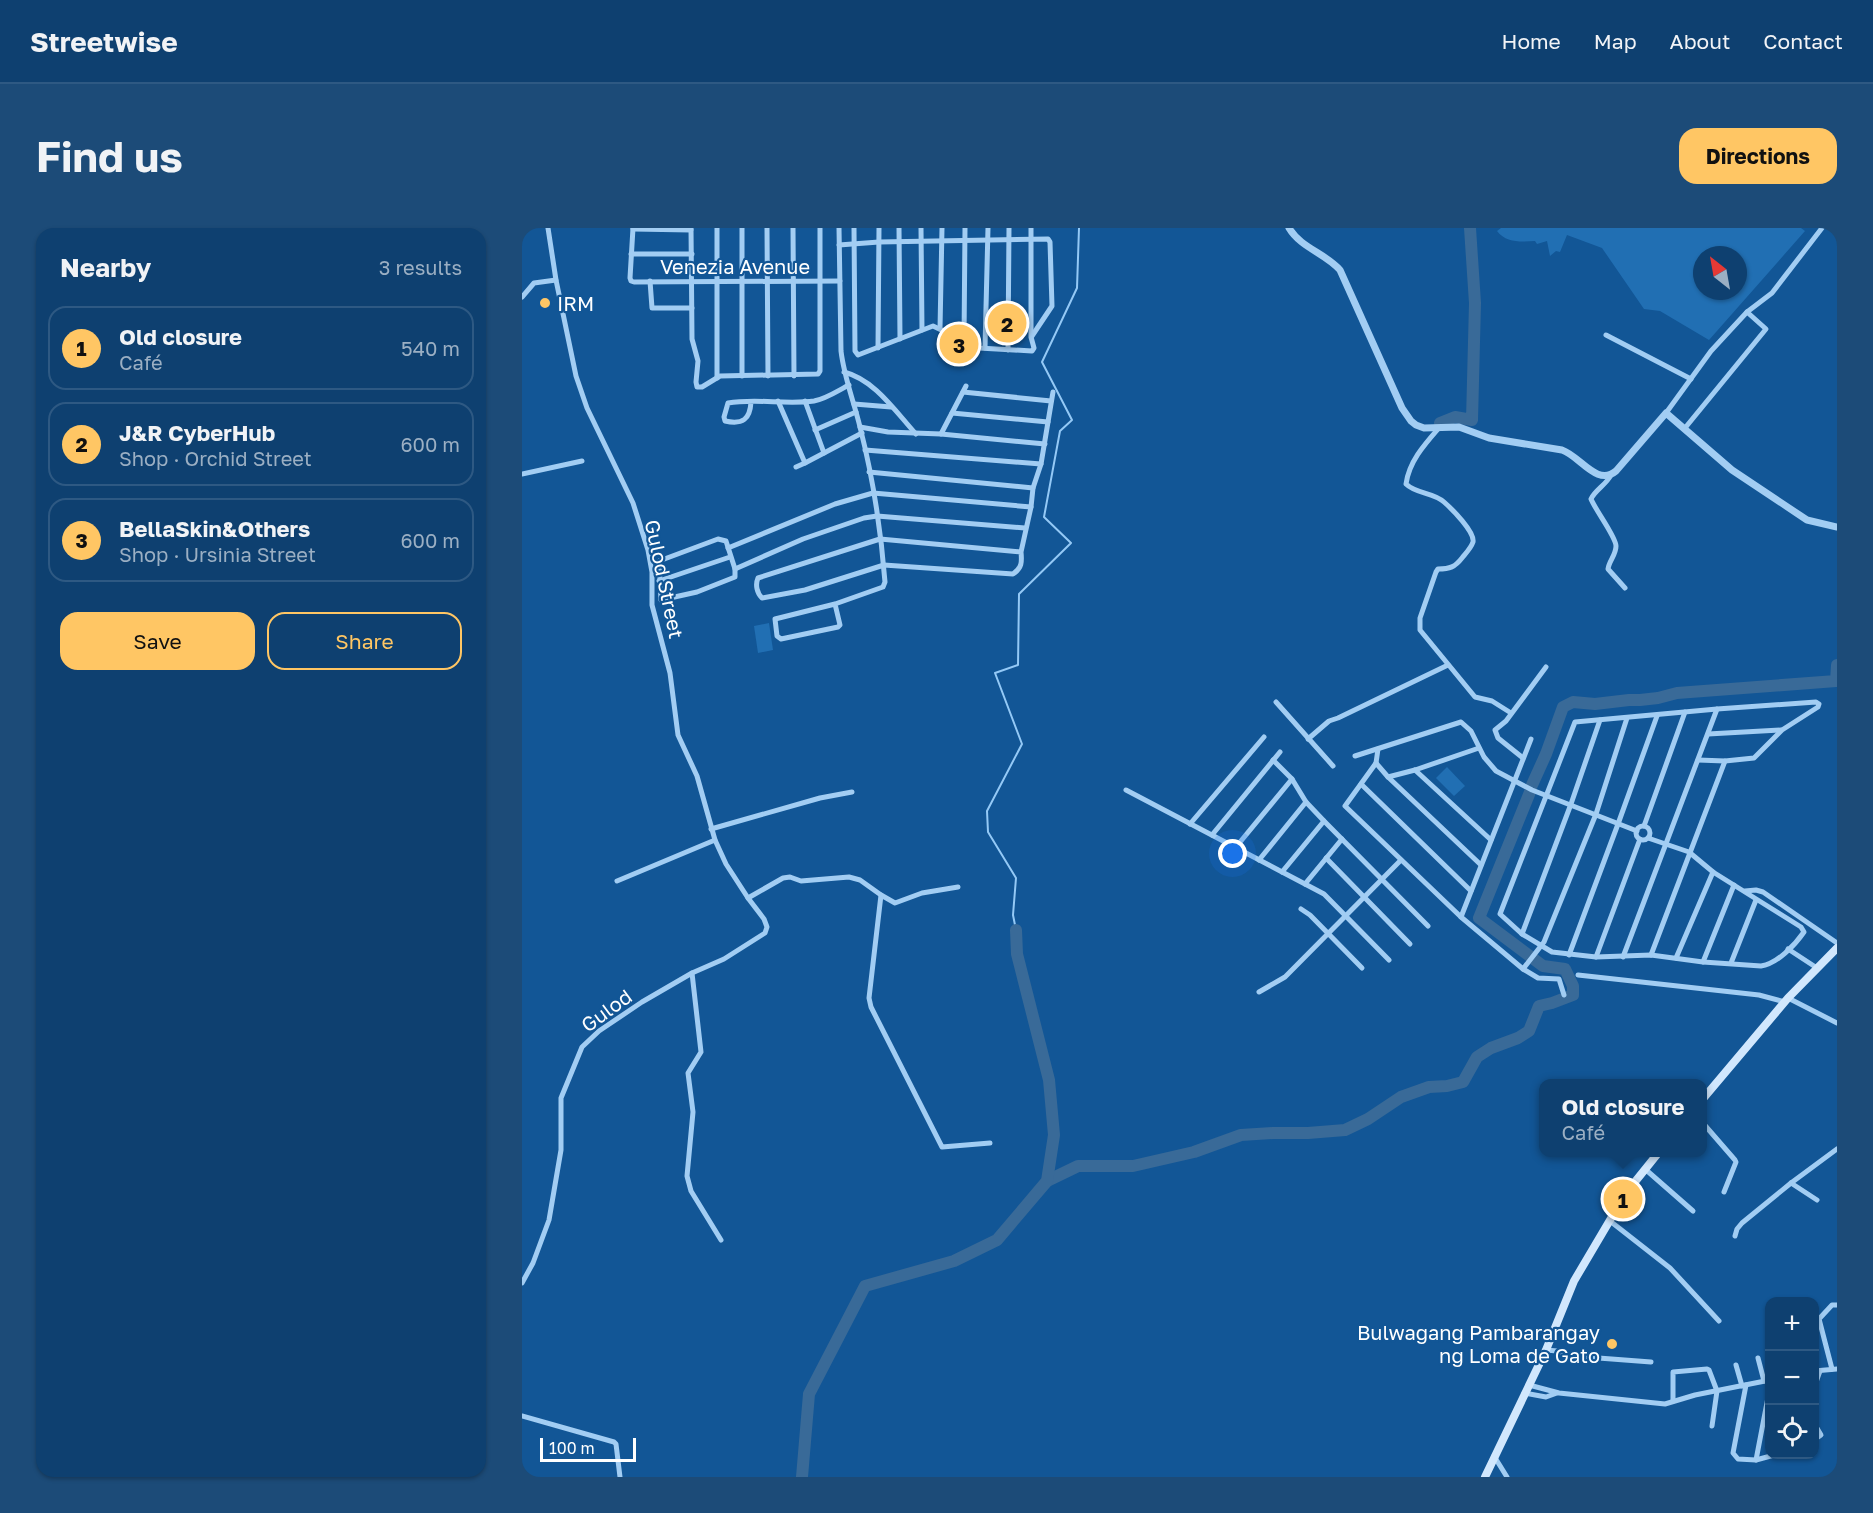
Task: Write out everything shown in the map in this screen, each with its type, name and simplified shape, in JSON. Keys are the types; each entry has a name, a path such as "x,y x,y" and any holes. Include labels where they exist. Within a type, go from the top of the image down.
{"main road":[{"path":"1707,1094 1786,1000 1837,948"},
{"path":"1485,1477 1546,1350 1575,1281 1626,1193 1655,1157"}],"street":[{"name":"Gulod Street","path":"548,228 556,280 576,376 587,408 633,503 648,550 652,572 652,605 670,673 678,735 697,776 715,840 726,864 748,898"},
{"path":"692,254 631,254 633,228 691,229 692,254 692,339 698,361 696,382 698,387 720,376 818,374 820,228"},
{"path":"717,228 717,378"},
{"path":"742,228 742,376"},
{"path":"767,228 768,376"},
{"path":"793,228 794,376"},
{"path":"835,604 840,625 838,627 781,639 777,636 775,619 835,604 883,587 885,582 877,516 865,450 844,372 841,351 839,228"},
{"path":"854,228 855,351 858,355 933,326 979,348 1032,351 1034,348 1031,337 1030,228"},
{"path":"878,348 879,228"},
{"path":"899,228 900,339"},
{"path":"921,228 922,330"},
{"path":"940,329 942,228"},
{"path":"964,341 965,228"},
{"path":"985,348 988,228"},
{"path":"1008,350 1010,228"},
{"path":"1289,228 1295,238 1334,263 1340,270 1406,415 1416,425 1438,429 1459,427 1489,438 1562,450 1569,452 1597,474 1611,476"},
{"path":"1625,588 1608,568 1615,553 1616,543 1592,500 1592,496 1607,482 1666,413 1710,351 1747,312 1772,293 1819,229"},
{"path":"839,245 879,242 1048,239 1050,242 1052,306 1031,337"},
{"name":"Venezia Avenue","path":"631,254 631,281 840,281"},
{"path":"522,297 534,283 556,280"},
{"path":"650,281 652,308 692,308"},
{"path":"1685,428 1766,330 1747,312"},
{"path":"1605,335 1691,379"},
{"path":"844,372 855,375 874,387 916,434"},
{"path":"751,402 750,415 747,418 725,421 728,403 751,402 778,401 816,401 849,385"},
{"path":"941,434 965,389 1051,401"},
{"path":"1022,552 880,539 758,578 756,583 762,598 805,590 884,565 1013,574 1022,564 1025,528 1033,488 1041,464 1053,392"},
{"path":"778,401 805,463"},
{"path":"806,401 824,453"},
{"path":"854,404 891,407"},
{"path":"815,430 856,412"},
{"path":"952,413 1048,422"},
{"path":"1666,413 1732,470 1807,520 1837,527"},
{"path":"1438,429 1423,446 1407,477 1406,484 1443,501 1471,532 1474,540 1456,566 1451,569 1438,569 1436,572 1420,618 1420,630 1474,697 1492,701 1511,713"},
{"path":"796,468 861,430 941,434 1045,444"},
{"path":"865,450 1041,464"},
{"path":"522,474 582,461"},
{"path":"869,472 1033,488"},
{"path":"728,548 824,508 873,493 1031,507"},
{"path":"735,569 803,539 864,518 877,516 1025,528"},
{"path":"718,538 726,541 730,557 736,574 732,579 697,592 661,600 658,564 661,559 718,538"},
{"path":"659,581 730,557"},
{"path":"1308,739 1329,721 1448,665"},
{"path":"1523,758 1495,735 1495,730 1546,668"},
{"path":"1276,702 1333,766"},
{"path":"1648,837 1689,852 1713,872 1801,927 1804,932 1788,950 1768,965 1761,966 1651,955 1596,957 1552,952 1522,934 1500,914 1575,722 1717,709 1816,702 1819,704 1818,707 1782,730 1754,758 1725,761 1698,760"},
{"path":"1623,957 1717,709"},
{"path":"1637,831 1644,826 1685,712"},
{"path":"1569,955 1657,716"},
{"path":"1523,969 1544,942 1596,814 1627,718"},
{"path":"1522,934 1600,720"},
{"path":"1355,756 1461,722 1471,731 1484,757 1496,771 1546,795 1637,831"},
{"path":"1708,734 1782,730"},
{"path":"1190,824 1264,737"},
{"path":"1461,917 1531,739"},
{"path":"1388,777 1479,748"},
{"path":"1378,749 1376,763 1345,806 1461,917 1523,969 1538,978 1559,979 1564,995"},
{"path":"1212,835 1280,752"},
{"path":"1274,760 1292,779 1306,802 1428,926"},
{"path":"1651,955 1725,761"},
{"path":"1376,763 1481,865"},
{"path":"1415,770 1491,840"},
{"path":"1236,848 1292,779"},
{"path":"1361,784 1471,891"},
{"path":"1126,790 1324,894 1389,960"},
{"path":"711,829 820,798 852,792"},
{"path":"1259,860 1306,802"},
{"path":"1282,872 1324,821"},
{"path":"1640,839 1644,840 1648,837 1650,831 1644,826"},
{"path":"1637,831 1640,839"},
{"path":"1305,884 1342,839"},
{"path":"1596,957 1640,839"},
{"path":"617,881 715,840"},
{"path":"1326,858 1410,944"},
{"path":"1259,993 1285,976 1401,860"},
{"path":"1676,958 1713,872"},
{"path":"748,898 783,878 790,877 801,881 849,877 860,880 895,903 922,893 958,887"},
{"path":"1703,962 1734,885"},
{"path":"1745,891 1763,892 1837,943"},
{"path":"881,895 869,998 871,1007 942,1147 990,1143"},
{"name":"Gulod","path":"522,1283 533,1263 549,1220 561,1150 561,1098 582,1047 599,1031 642,1002 692,973 724,959 765,933 767,927 764,919 748,898"},
{"path":"1731,963 1756,900"},
{"path":"1301,909 1310,915 1362,968"},
{"path":"1788,950 1817,968"},
{"path":"692,973 701,1052 688,1073 693,1112 687,1176 691,1191 721,1240"},
{"path":"1578,975 1786,1000 1837,1023"},
{"path":"1707,1128 1736,1162 1724,1192"},
{"path":"1735,1236 1742,1224 1791,1183 1837,1149"},
{"path":"1645,1169 1693,1211"},
{"path":"1791,1183 1817,1200"},
{"path":"1610,1221 1670,1268 1719,1321"},
{"path":"1819,1371 1835,1369 1819,1319 1832,1305 1837,1305"},
{"path":"1546,1350 1557,1351 1559,1355 1651,1362"},
{"path":"1758,1358 1765,1375"},
{"path":"1736,1365 1744,1386 1733,1453 1738,1459 1765,1458"},
{"path":"1673,1401 1672,1373 1674,1371 1707,1369 1712,1373 1717,1391 1712,1426"},
{"path":"1528,1384 1559,1393 1665,1404 1765,1381"},
{"path":"1524,1393 1546,1397 1559,1393"},
{"path":"1756,1460 1767,1405"},
{"path":"522,1416 614,1442 620,1477"},
{"path":"1494,1456 1507,1477"}],"shaded area":[{"path":"1501,228 1801,228 1805,231 1747,297 1747,246 1693,246 1693,300 1744,300 1709,340 1660,311 1644,309 1602,248 1567,235 1560,252 1556,251 1550,256 1547,241 1537,244 1535,241 1514,241 1497,231"},
{"path":"769,623 773,650 758,653 754,626"},
{"path":"1447,767 1465,786 1454,796 1436,778"}],"waterway":[{"path":"1016,930 1013,915 1016,878 988,832 987,811 1022,744 995,673 1018,665 1019,594 1071,543 1044,517 1060,431 1072,420 1042,362 1077,288 1079,228"},
{"path":"1440,423 1455,417 1472,420 1475,303 1470,228"},
{"path":"1532,785 1563,707 1573,702 1595,704 1658,698 1677,693 1836,681 1837,665"},
{"path":"1047,1181 1078,1166 1133,1166 1194,1152 1241,1135 1345,1130 1368,1119 1401,1097 1429,1087 1463,1082 1477,1057 1529,1031 1539,1006 1573,995 1573,986 1565,969 1543,966 1479,918 1530,792"},
{"path":"802,1477 809,1394 865,1286 954,1261 997,1240 1047,1181 1054,1135 1049,1080 1017,954 1016,930"}],"place":[{"name":"IRM","path":"545,303"},
{"name":"J&R CyberHub","path":"1007,323"},
{"name":"BellaSkin&Others","path":"959,344"},
{"name":"Old closure","path":"1623,1199"},
{"name":"Bulwagang Pambarangay ng Loma de Gato","path":"1612,1344"}]}
